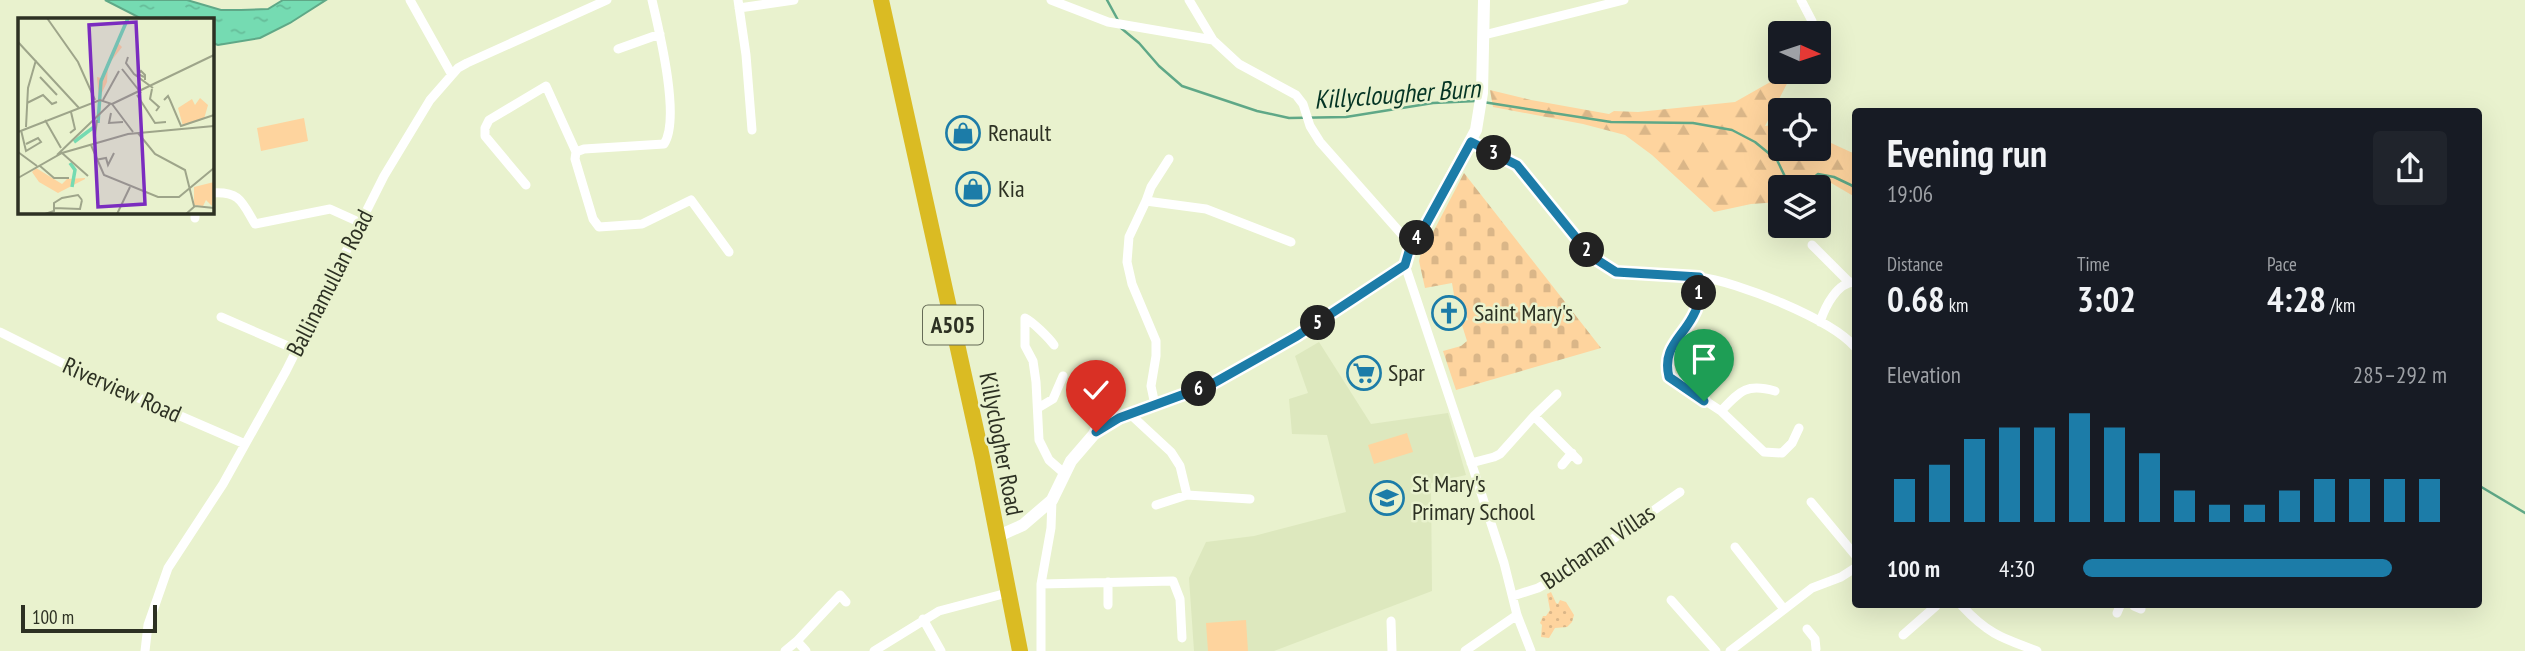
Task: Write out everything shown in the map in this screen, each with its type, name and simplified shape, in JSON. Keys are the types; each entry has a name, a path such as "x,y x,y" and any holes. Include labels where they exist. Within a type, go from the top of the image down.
{"highway":[{"name":"Killyclogher Road","path":"881,0 982,457 1020,651"}],"street":[{"path":"410,0 452,75"},
{"name":"Ballinamullan Road","path":"145,651 148,625 168,568 246,444 297,350 384,176 430,100 467,62 607,0"},
{"path":"576,152 584,149 664,144 668,137 671,128 668,81 652,0"},
{"path":"752,130 746,55 738,4 794,0"},
{"path":"1051,0 1113,23 1213,40"},
{"path":"1189,0 1213,40 1240,64 1296,95 1303,104 1310,126 1320,142 1405,238 1412,241"},
{"path":"1484,0 1481,102 1476,130 1420,235 1412,241 1405,265 1471,463 1517,615 1531,651"},
{"path":"1484,35 1624,0"},
{"path":"1801,0 1812,21"},
{"path":"618,49 660,34"},
{"path":"526,185 485,136 485,128 489,120 546,86 576,152 575,159 593,219 599,227 642,223 691,200 729,252"},
{"path":"1471,142 1517,165 1591,256 1606,267 1616,272 1699,277 1722,282 1820,321 1852,344"},
{"path":"1155,405 1151,386 1156,341 1132,284 1127,262 1129,237 1151,187 1169,159"},
{"path":"214,193 227,192 240,199 255,224 330,209 361,223"},
{"path":"1146,201 1206,209 1291,242"},
{"path":"1812,245 1852,282 1835,293 1820,321"},
{"path":"996,537 1023,525 1052,499 1078,451 1096,432 1129,414 1212,384 1297,336 1405,265"},
{"path":"1699,277 1698,305 1666,361 1669,377 1721,411 1763,452 1782,453 1792,443 1799,428"},
{"path":"221,317 297,350"},
{"path":"1054,345 1025,318 1026,346 1033,361 1039,440 1049,460 1065,474"},
{"name":"Riverview Road","path":"0,332 88,376 246,444"},
{"path":"1038,408 1053,399 1063,376"},
{"path":"1721,411 1738,393 1750,387 1759,386 1775,391"},
{"path":"1471,463 1500,454 1557,394"},
{"path":"1129,414 1171,452 1180,466 1187,495"},
{"path":"1534,416 1575,457 1562,465"},
{"name":"Buchanan Villas","path":"1513,596 1538,588 1560,576 1680,492"},
{"path":"1156,505 1187,495 1250,499"},
{"path":"1041,651 1041,584 1051,528 1052,499"},
{"path":"1811,502 1852,551"},
{"path":"1735,547 1784,609"},
{"path":"1730,651 1812,588 1852,570"},
{"path":"1041,584 1173,581 1180,599 1182,638"},
{"path":"1108,582 1108,605"},
{"path":"874,651 939,611 1007,593"},
{"path":"786,651 840,595 846,602"},
{"path":"1671,600 1716,651"},
{"path":"1903,635 1934,608"},
{"path":"1964,608 1993,635 2037,651"},
{"path":"1465,651 1517,615"},
{"path":"923,619 941,651"},
{"path":"1391,621 1392,651"},
{"path":"1807,629 1815,639 1816,650"},
{"path":"797,641 806,651"}],"shaded area":[{"name":"St Mary's Primary School","path":"1319,342 1371,424 1448,413 1466,475 1431,483 1432,591 1274,651 1194,651 1189,578 1206,542 1254,536 1346,512 1327,435 1292,434 1289,399 1308,393 1295,356"}],"green space":[{"path":"1768,83 1787,84 1780,98 1768,98 1768,120 1765,126 1768,126 1768,161 1831,161 1831,143 1852,153 1852,195 1831,183 1831,175 1768,175 1768,203 1714,212 1652,155 1625,135 1493,107 1490,90 1609,114 1614,111 1638,112 1735,102"},
{"path":"304,118 308,141 261,151 257,128"},
{"path":"1464,173 1601,348 1456,390 1443,351 1461,346 1467,341 1461,322 1468,320 1462,303 1455,301 1452,283 1425,288 1419,261 1422,248 1431,248 1431,236"},
{"path":"1407,433 1413,452 1374,464 1368,445"},
{"path":"1551,592 1556,603 1560,600 1566,602 1574,615 1567,627 1555,628 1549,638 1541,637 1540,623 1550,610 1547,594"},
{"path":"1246,620 1248,651 1208,651 1206,623"}],"water":[{"path":"105,0 187,0 221,10 241,10 268,9 283,0 326,0 260,38 218,45 214,44 214,18 140,18"}],"waterway":[{"name":"Killyclougher Burn","path":"1107,0 1119,22"},
{"name":"Killyclougher Burn","path":"1121,28 1182,86 1257,111 1289,118 1346,117 1433,103 1476,101"},
{"name":"Killyclougher Burn","path":"1483,102 1611,122 1693,123 1732,130 1755,142 1777,160 1784,175"},
{"name":"Killyclougher Burn","path":"1817,175 1823,175"},
{"name":"Killyclougher Burn","path":"1831,176 1852,186"},
{"name":"Killyclougher Burn","path":"2482,487 2525,513"}],"place":[{"name":"Renault","path":"963,133"},
{"name":"Kia","path":"973,189"},
{"name":"Saint Mary's","path":"1449,313"},
{"name":"Spar","path":"1364,373"},
{"name":"St Mary's Primary School","path":"1387,498"}],"route":[{"path":"1096,432 1119,418 1212,384 1297,336 1405,265 1412,241 1420,235 1471,142 1517,165 1591,256 1606,267 1616,272 1699,277 1698,305 1666,361 1669,377 1704,401"}]}
